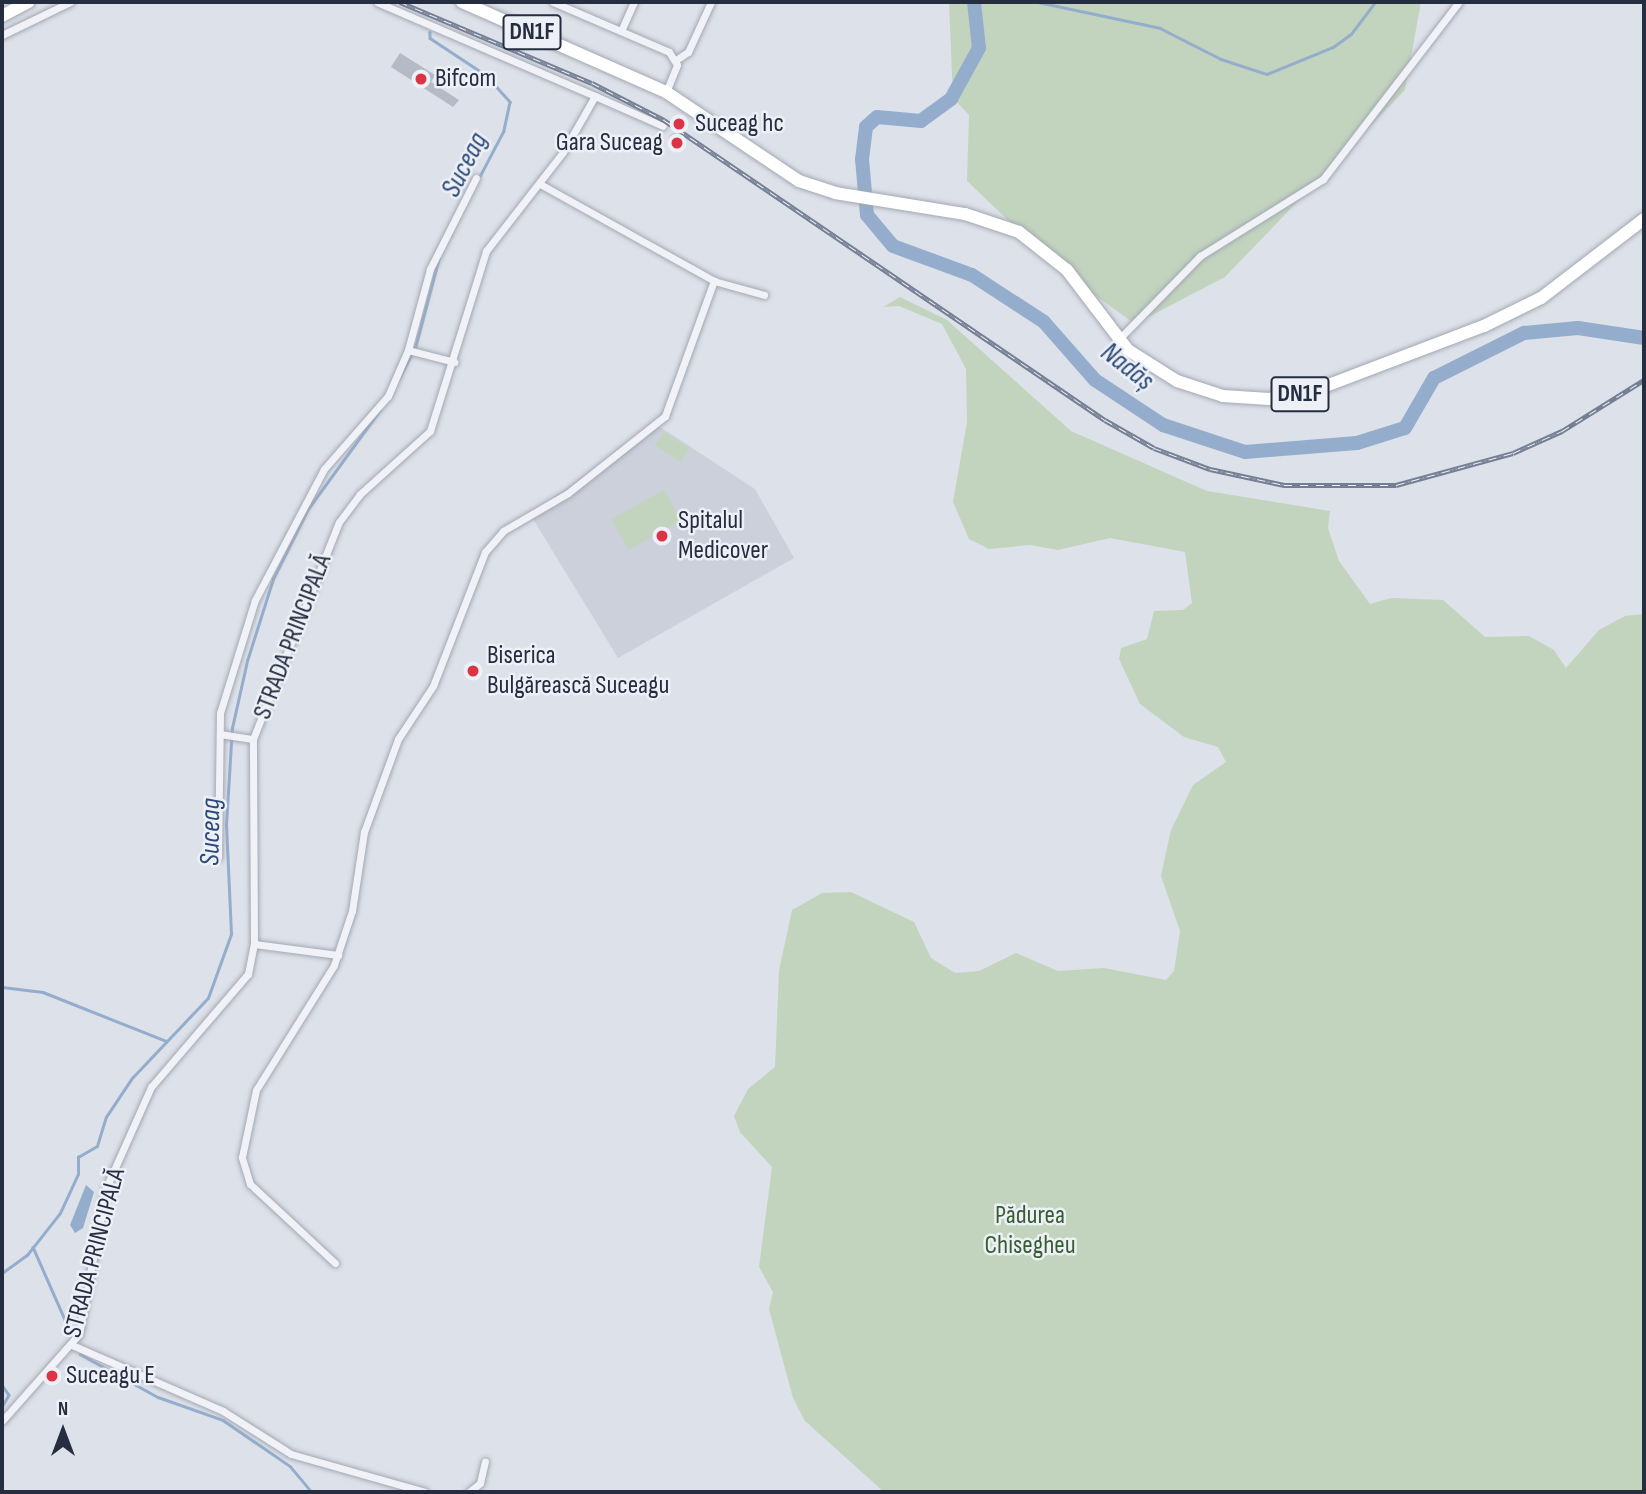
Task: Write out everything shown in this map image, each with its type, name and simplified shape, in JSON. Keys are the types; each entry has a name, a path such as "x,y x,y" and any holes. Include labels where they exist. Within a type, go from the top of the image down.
{"main road":[{"path":"2,16 28,2"},
{"name":"DN1F","path":"462,2 666,92 780,172 835,193 965,214 1019,232 1067,270 1118,340 1154,369 1203,391 1248,399 1299,395 1520,309 1644,219"}],"street":[{"path":"2,35 70,2"},
{"path":"377,2 663,126"},
{"path":"556,2 669,51 676,60"},
{"path":"621,31 634,2"},
{"path":"666,92 676,60 688,52 711,2"},
{"path":"1118,340 1200,256 1324,179 1459,2"},
{"name":"STRADA PRINCIPALĂ","path":"2,1421 72,1345 106,1188 151,1087 238,992 254,944 250,738 339,522 360,494 425,437 441,409 486,251 540,184 595,96"},
{"path":"218,857 220,713 241,645 278,549 324,469 377,413 412,351 430,269 476,178"},
{"path":"540,184 714,281 765,295"},
{"path":"335,1263 275,1213 250,1184 242,1157 259,1083 338,955 352,911 364,832 398,739 433,686 485,552 503,531 568,493 660,421 675,396 714,281"},
{"path":"412,351 454,362"},
{"path":"220,734 250,738"},
{"path":"254,944 338,955"},
{"path":"72,1345 223,1411 291,1454 425,1492"},
{"path":"469,1492 480,1483 485,1462"}],"shaded area":[{"name":"Spitalul Medicover","path":"657,425 755,489 794,558 618,658 530,514"}],"green space":[{"path":"949,2 1421,2 1405,90 1225,277 1135,324 1061,271 967,181 969,115 953,98"},
{"name":"Pădurea Chisegheu","path":"900,297 947,320 1071,431 1207,491 1330,511 1328,528 1339,561 1370,604 1391,598 1443,600 1485,637 1529,636 1554,650 1566,668 1599,630 1625,616 1644,614 1644,1492 884,1492 805,1421 793,1398 769,1309 773,1292 759,1267 772,1167 740,1132 734,1116 748,1089 775,1067 779,971 792,910 822,893 851,892 914,922 931,958 955,973 979,971 1016,953 1058,971 1104,968 1166,980 1174,971 1180,931 1161,876 1171,830 1193,785 1226,762 1218,747 1184,737 1140,704 1119,659 1121,648 1147,639 1154,611 1183,610 1192,603 1185,552 1110,538 1058,550 1030,545 989,549 969,539 953,502 967,422 966,369 942,324 899,306 883,307"},
{"path":"664,432 689,448 680,462 655,445"},
{"path":"664,490 681,521 628,550 612,519"}],"water":[{"path":"86,1185 94,1192 83,1228 75,1233 70,1225"}],"building":[{"name":"Bifcom","path":"400,53 435,75 431,82 459,100 453,107 391,67"},
{"name":"Gara Suceag","path":"673,133 679,133 684,141 682,147 673,149 668,144 668,138"}],"waterway":[{"name":"Nadăș","path":"974,2 979,48 951,99 921,121 877,117 866,127 862,159 867,215 893,246 972,275 1044,322 1095,380 1163,425 1245,452 1357,443 1405,428 1434,378 1524,333 1578,328 1644,338"},
{"path":"1038,2 1160,28 1221,59 1267,74 1333,47 1351,34 1375,2"},
{"name":"Suceag","path":"430,32 430,38 486,75 510,102 504,131 472,192"},
{"name":"Suceag","path":"398,380 415,348 439,258"},
{"name":"Suceag","path":"2,1273 27,1255 60,1213 78,1174 78,1157 97,1146 106,1117 132,1078 208,998 231,934 226,825 232,728 247,661 273,579 308,509 380,410"},
{"path":"2,987 43,992 166,1041"},
{"path":"33,1247 71,1333"},
{"path":"80,1354 158,1397 223,1420 290,1466 312,1492"},
{"name":"Suceag","path":"2,1385 9,1395 2,1407"}],"railway":[{"path":"400,2 592,83 664,120 1105,420 1154,448 1210,469 1284,485 1396,485 1513,453 1562,431 1644,380"}],"place":[{"name":"Bifcom","path":"421,79"},
{"name":"Suceag hc","path":"679,124"},
{"name":"Gara Suceag","path":"677,143"},
{"name":"Spitalul Medicover","path":"662,536"},
{"name":"Biserica Bulgărească Suceagu","path":"473,671"},
{"name":"Suceagu E","path":"52,1376"}]}
